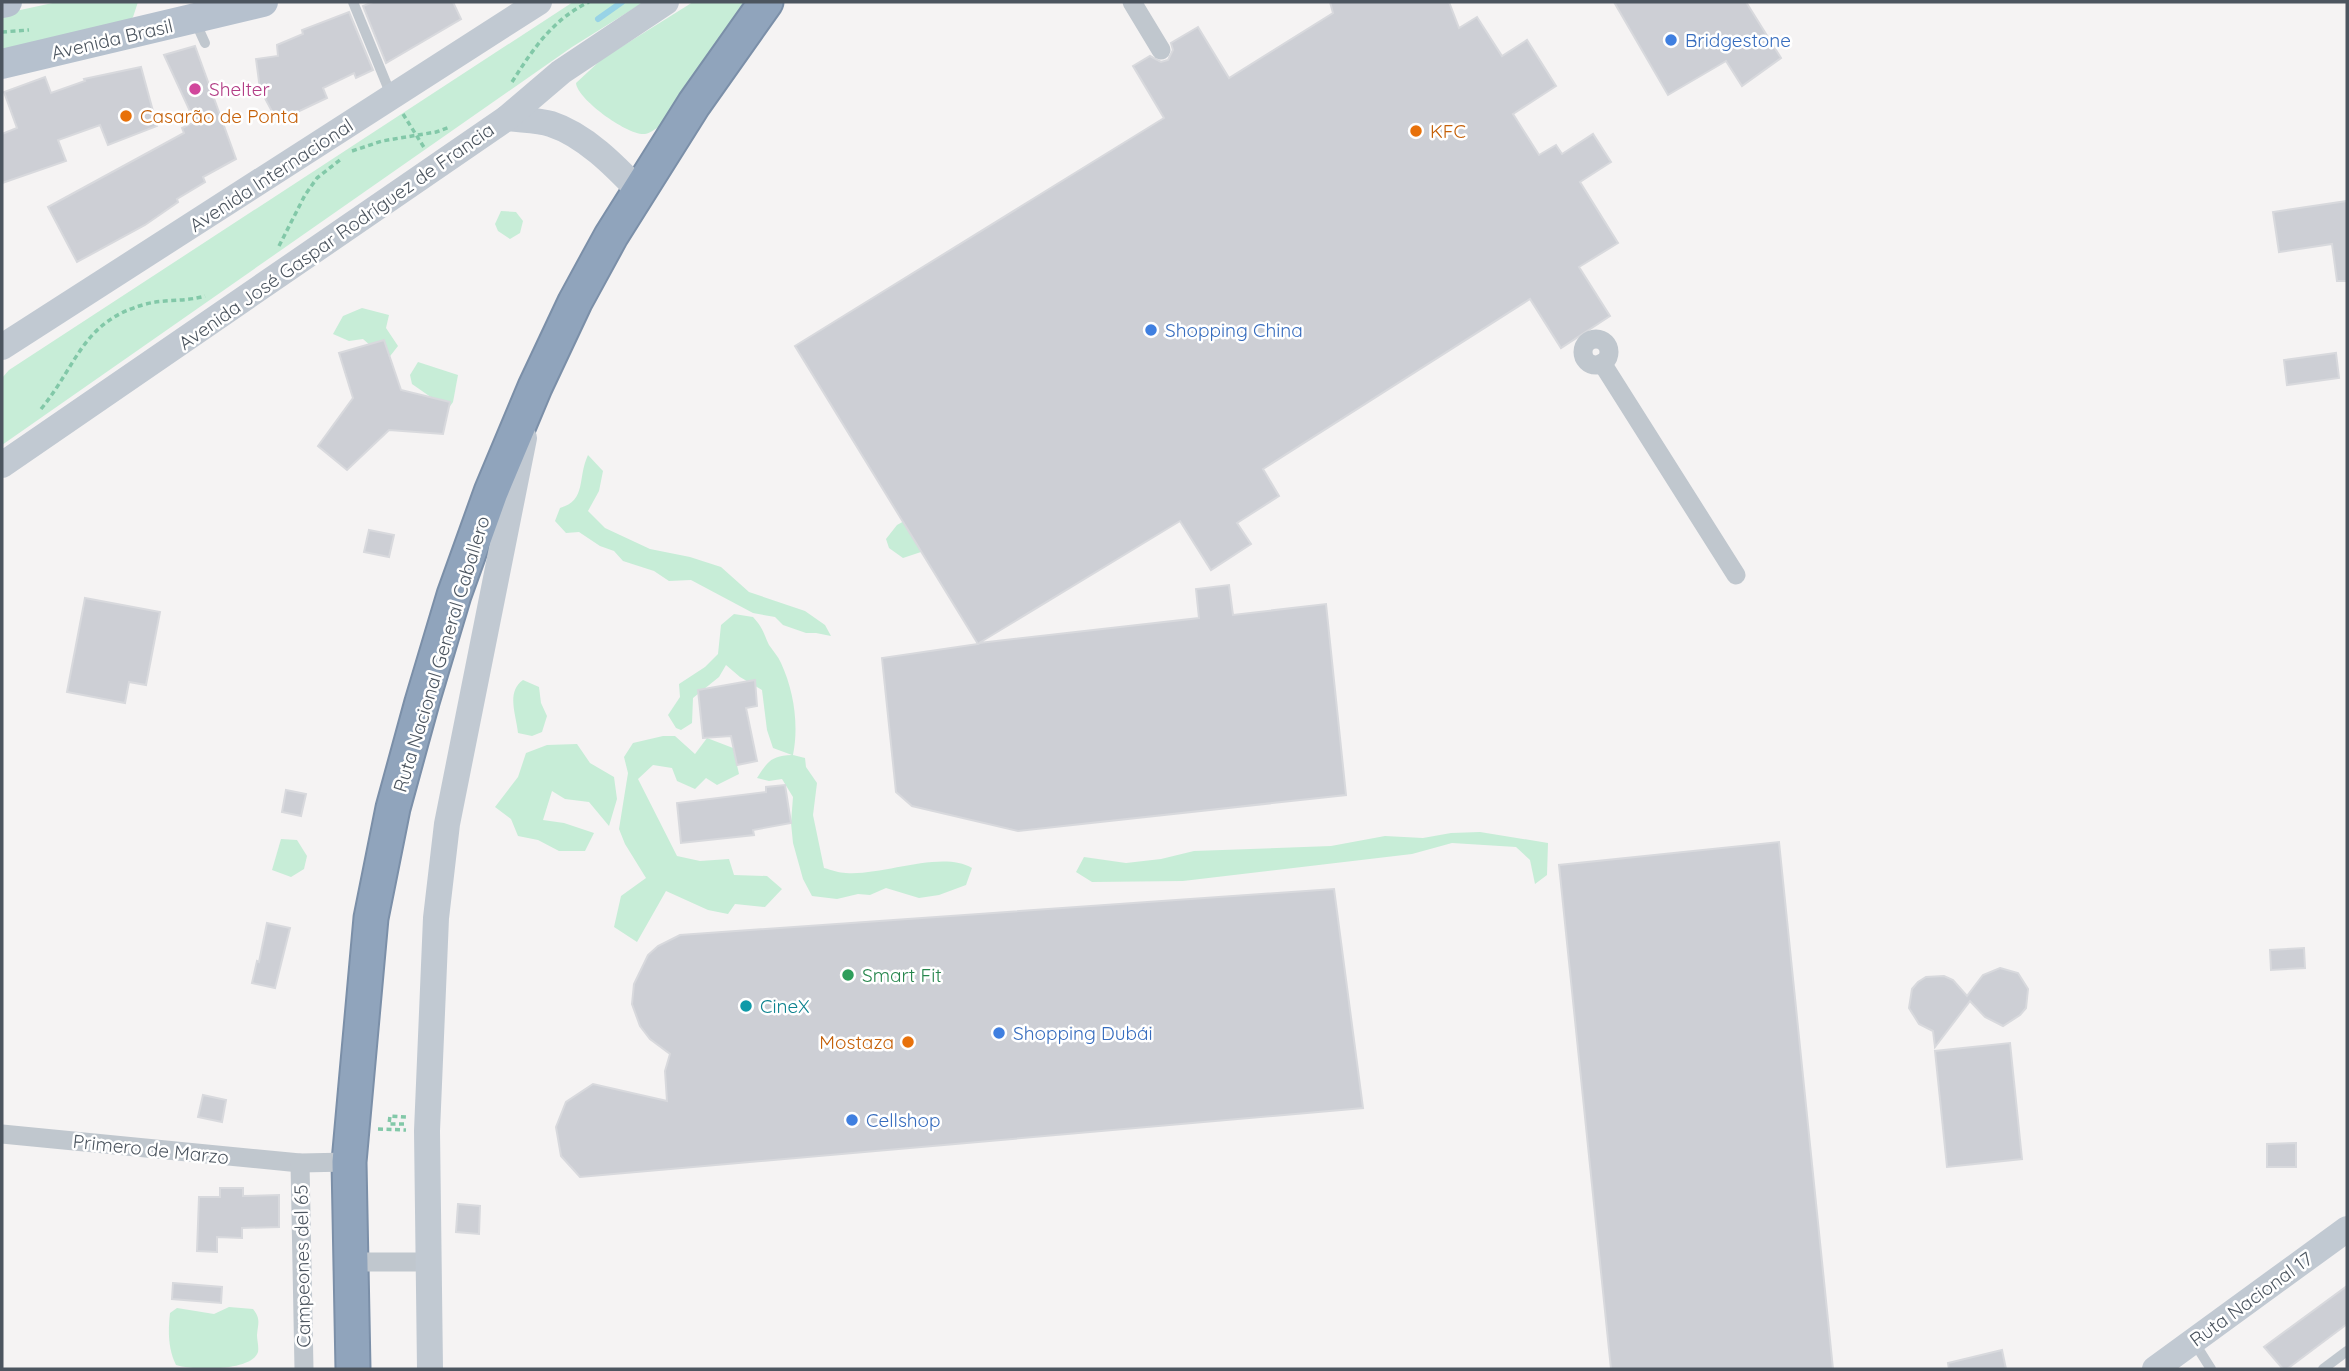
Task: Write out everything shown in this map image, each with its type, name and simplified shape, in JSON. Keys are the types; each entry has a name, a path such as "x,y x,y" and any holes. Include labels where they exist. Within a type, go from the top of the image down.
{"highway":[{"name":"Ruta Nacional General Caballero","path":"353,1369 349,1162 372,918 393,808 454,595 491,492 535,387 575,302 694,103 766,2"},
{"name":"Ruta Nacional General Caballero","path":"738,43 768,23 786,2"}],"main road":[{"path":"2,3 8,2"},
{"name":"Avenida Brasil","path":"2,64 196,22 263,2"},
{"name":"Avenida Internacional","path":"2,347 539,2"},
{"name":"Avenida José Gaspar Rodríguez de Francia","path":"2,465 507,118 561,72 666,2"},
{"path":"507,118 551,124 579,139 614,166 639,191"},
{"path":"430,1369 427,1131 436,918 447,824 535,387"},
{"name":"Ruta Nacional 17","path":"2155,1369 2347,1229"}],"street":[{"path":"1132,2 1161,50"},
{"path":"1587,337 1583,348 1584,357 1590,363 1602,363 1736,575"},
{"name":"Primero de Marzo","path":"2,1134 300,1163 349,1162"},
{"name":"Campeones del 65","path":"300,1163 304,1369"},
{"path":"349,1262 429,1262"}],"lane":[{"path":"353,2 392,97"},
{"path":"2193,1342 2211,1369"},
{"path":"2323,1369 2347,1351"}],"path":[{"path":"506,90 538,42 559,20 589,2"},
{"path":"392,97 436,167"},
{"path":"350,152 382,141 436,132 457,124"},
{"path":"273,255 317,178 342,158"},
{"path":"35,416 51,397 89,336 108,319 147,304 187,301 207,296"},
{"path":"352,1128 411,1131 411,1125 389,1124 390,1116 416,1118 416,1130 427,1131"}],"green space":[{"path":"57,2 138,2 133,17 127,24 2,56 2,14"},
{"path":"573,2 644,2 572,47 2,445 2,378 9,370"},
{"path":"693,2 749,2 660,126 645,134 637,133 604,115 585,98 576,83 602,59"},
{"path":"501,211 516,212 523,221 520,233 510,239 498,231 495,224"},
{"path":"362,308 389,315 386,328 398,346 387,360 363,339 349,341 333,334 343,316"},
{"path":"418,362 458,375 453,402 448,409 412,384 410,375"},
{"path":"588,455 603,471 599,491 588,511 605,528 650,549 721,567 749,592 805,611 825,625 831,636 806,633 783,625 775,617 753,613 691,580 669,581 654,571 623,561 614,551 600,546 579,532 566,533 555,521 560,508 569,504 578,494"},
{"path":"906,520 919,534 921,552 903,558 889,548 886,539 897,525"},
{"path":"734,614 753,617 780,660 785,674 795,720 793,755 805,758 806,767 817,783 813,815 824,868 843,873 861,873 928,862 959,863 972,868 966,885 939,895 919,898 886,888 870,895 858,894 837,899 812,896 803,879 793,843 793,797 782,779 769,781 757,778 771,760 792,755 773,748 767,730 762,690 726,665 719,677 693,698 692,723 681,730 676,728 668,715 680,697 679,684 705,667 718,654 721,625"},
{"path":"523,680 539,687 541,703 547,716 542,732 532,736 518,733 514,711 513,697"},
{"path":"675,736 695,754 707,738 733,748 739,774 717,785 706,778 695,789 677,781 672,768 653,765 638,779 677,856 700,861 729,859 734,875 767,876 782,889 765,907 735,904 728,914 708,910 666,891 637,942 614,927 621,896 646,878 619,829 628,773 624,757 633,743"},
{"path":"577,744 590,763 614,777 617,799 609,826 589,802 565,799 552,791 543,820 564,823 594,833 585,851 559,851 538,840 518,836 511,819 495,807 518,777 526,753 547,745"},
{"path":"1480,832 1548,843 1547,875 1535,884 1530,860 1516,847 1452,843 1412,854 1183,881 1092,882 1076,872 1084,857 1126,863 1161,859 1194,851 1331,846 1385,836 1423,838"},
{"path":"281,839 297,840 307,856 304,869 291,877 272,870"},
{"path":"229,1307 253,1309 257,1316 258,1352 254,1358 222,1368 176,1365 169,1340 170,1313 177,1308 214,1314"}],"building":[{"path":"373,2 453,2 461,19 386,63 363,6"},
{"name":"Shopping China","path":"1330,2 1449,2 1459,28 1477,17 1502,56 1527,40 1556,86 1513,114 1539,155 1556,145 1562,154 1593,134 1611,162 1580,182 1618,243 1579,267 1610,316 1561,348 1530,299 1263,469 1279,496 1237,523 1251,544 1211,570 1180,521 979,643 1199,618 1196,589 1229,585 1233,615 1326,604 1346,795 1018,831 912,806 896,792 882,658 978,644 795,346 1164,118 1133,66 1150,56 1161,62 1168,60 1173,50 1171,43 1198,27 1229,78 1333,13"},
{"path":"1614,2 1746,2 1781,58 1742,86 1726,61 1668,95"},
{"path":"349,12 373,70 356,78 354,73 323,88 327,98 291,115 275,117 260,89 256,59 278,56 277,45 303,34 302,30"},
{"path":"195,46 236,159 203,177 205,182 177,199 178,202 145,225 77,262 48,207 184,133 182,128 195,122 164,55"},
{"path":"141,67 157,126 108,145 100,125 58,140 66,161 2,183 2,134 17,128 4,92 45,77 51,93 85,81 84,79"},
{"path":"2347,201 2347,281 2337,281 2332,244 2279,252 2273,212"},
{"path":"384,340 401,390 450,402 443,434 389,430 347,470 318,446 353,398 339,353"},
{"path":"2336,353 2339,378 2287,385 2284,360"},
{"path":"369,530 394,535 389,557 364,552"},
{"path":"85,598 160,612 146,685 129,682 125,703 67,692"},
{"path":"755,680 757,706 746,708 757,761 737,765 731,736 703,738 698,690"},
{"path":"785,785 791,823 753,830 754,835 681,843 677,803 766,792 766,787"},
{"path":"286,790 306,794 301,816 282,812"},
{"path":"1779,842 1833,1369 1611,1369 1559,865"},
{"name":"Shopping Dubái","path":"1334,889 1363,1108 580,1177 561,1156 556,1127 566,1102 593,1084 667,1101 665,1071 670,1054 650,1039 640,1026 632,1004 634,984 648,955 658,946 680,935"},
{"path":"267,923 290,928 275,988 252,983"},
{"path":"2304,948 2305,968 2271,970 2270,950"},
{"path":"2000,968 2018,973 2028,989 2026,1008 2003,1026 1985,1017 1970,1001 1935,1047 1933,1031 1919,1024 1909,1008 1912,989 1926,977 1944,976 1953,980 1967,996 1983,975"},
{"path":"2010,1043 2022,1159 1947,1167 1935,1051"},
{"path":"203,1095 226,1100 222,1122 198,1117"},
{"path":"2296,1143 2296,1167 2267,1167 2267,1144"},
{"path":"220,1188 243,1188 243,1196 279,1195 279,1227 242,1228 242,1238 217,1237 217,1252 197,1251 199,1197 220,1197"},
{"path":"458,1204 480,1206 479,1234 456,1232"},
{"path":"173,1283 222,1287 221,1303 172,1299"},
{"path":"2347,1286 2347,1324 2287,1369 2283,1369 2264,1347"},
{"path":"2002,1350 2006,1369 1949,1369 1948,1363"}],"waterway":[{"path":"598,19 622,2"}],"place":[{"name":"Bridgestone","path":"1671,40"},
{"name":"Shelter","path":"195,89"},
{"name":"Casarão de Ponta","path":"126,116"},
{"name":"KFC","path":"1416,131"},
{"name":"Shopping China","path":"1151,330"},
{"name":"Smart Fit","path":"848,975"},
{"name":"CineX","path":"746,1006"},
{"name":"Shopping Dubái","path":"999,1033"},
{"name":"Mostaza","path":"908,1042"},
{"name":"Cellshop","path":"852,1120"}]}
